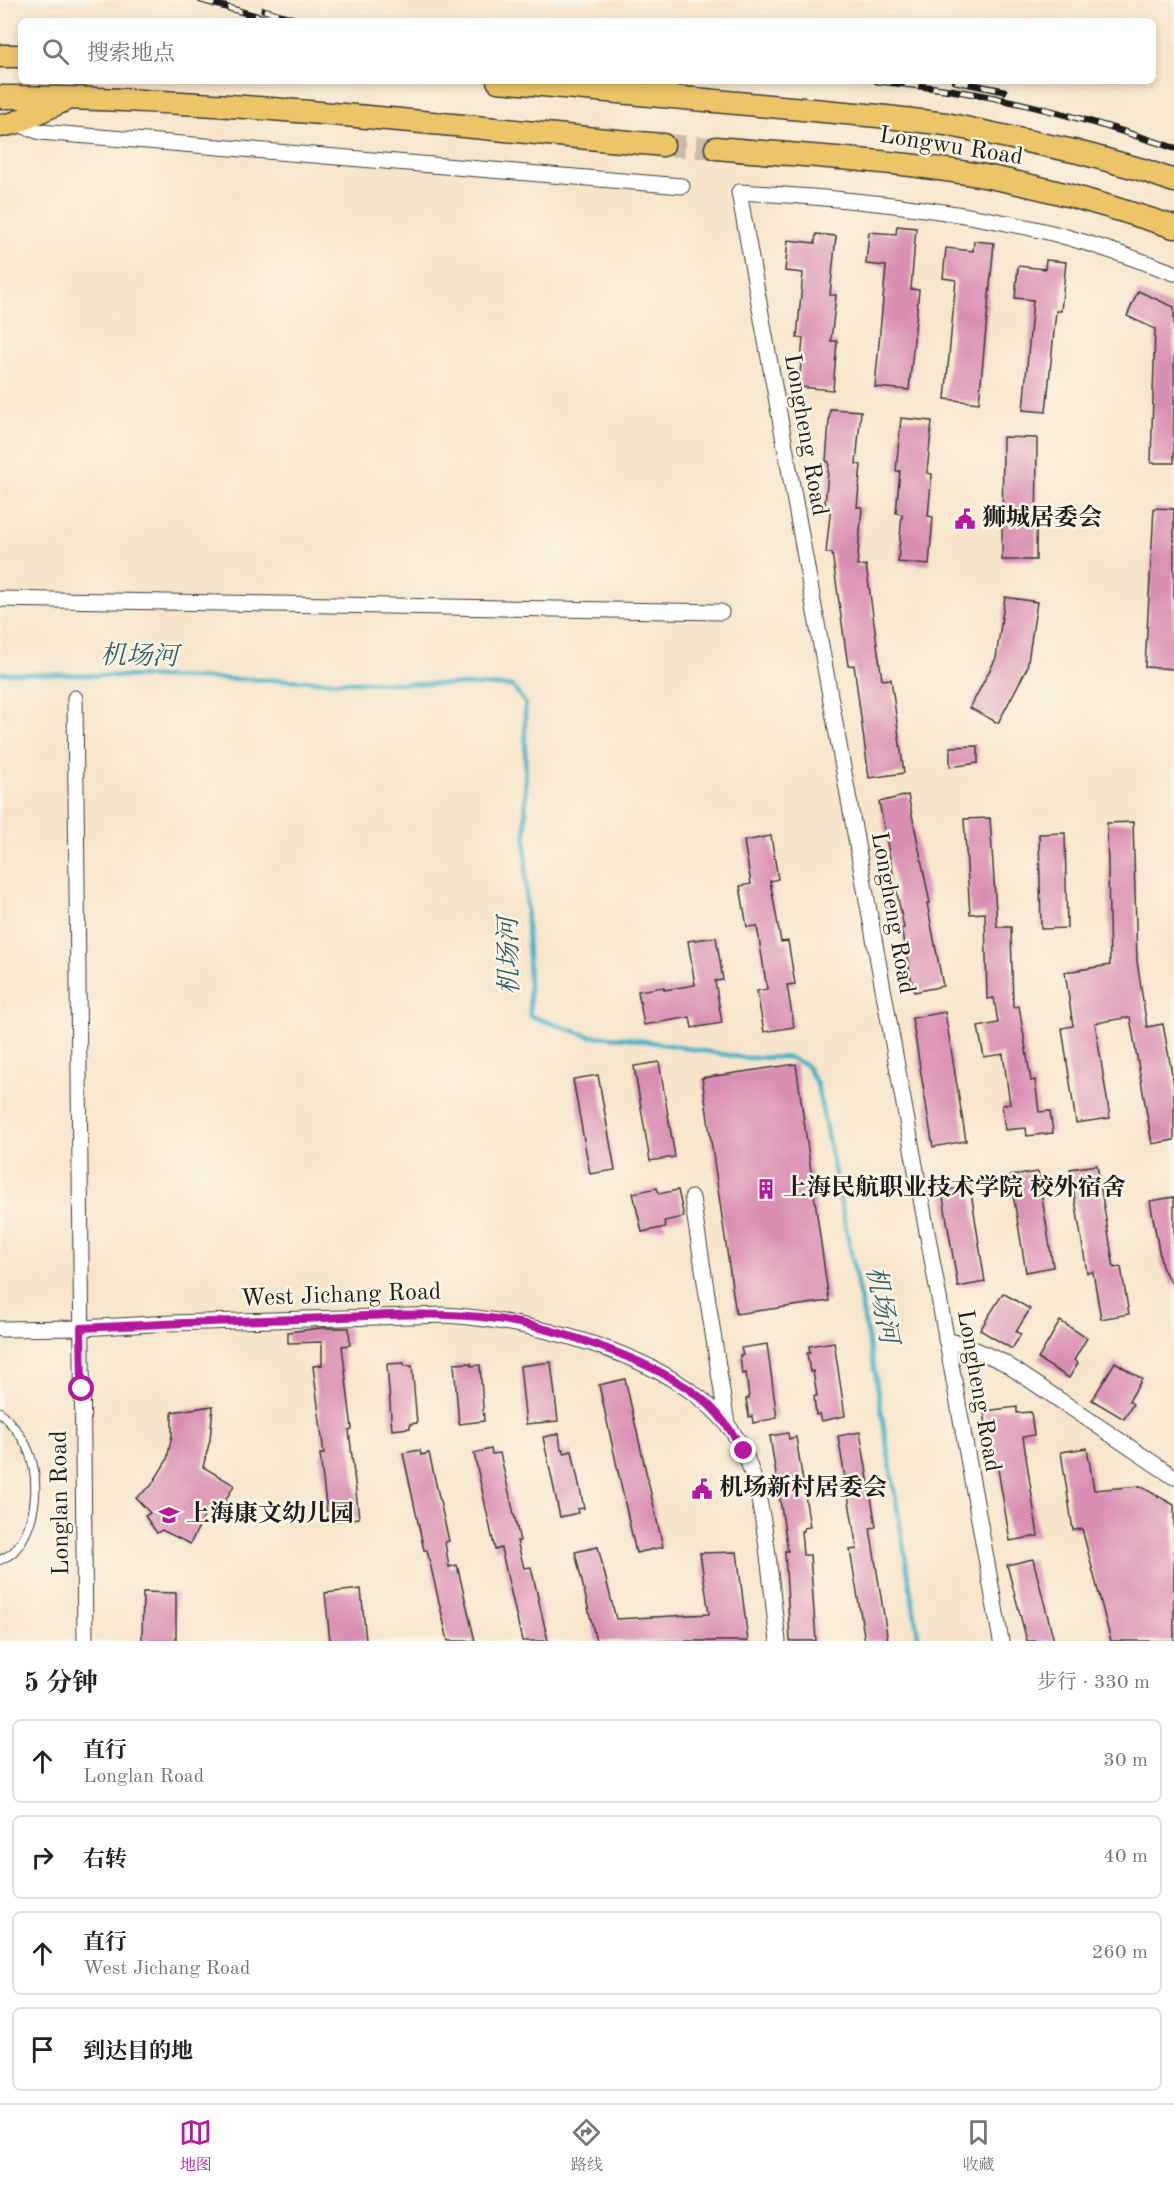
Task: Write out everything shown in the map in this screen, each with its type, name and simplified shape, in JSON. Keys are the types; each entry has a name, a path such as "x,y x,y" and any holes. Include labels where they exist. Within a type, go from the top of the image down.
{"main road":[{"path":"0,56 18,56"},
{"name":"Longwu Road","path":"531,84 946,124 1078,152 1174,181"},
{"path":"0,97 71,98 283,110 663,145"},
{"path":"8,124 71,98"},
{"name":"Longwu Road","path":"716,148 939,168 1068,195 1174,227"}],"street":[{"path":"8,124 40,132 682,186"},
{"name":"Longheng Road","path":"1001,1641 739,192 883,203 981,218 1053,234 1115,252 1174,273"},
{"path":"0,599 721,612"},
{"name":"Longlan Road","path":"75,698 85,1641"},
{"path":"692,1198 727,1424"},
{"name":"West Jichang Road","path":"0,1329 444,1315 483,1317 522,1324 571,1337 655,1370 682,1384 708,1404 727,1424 744,1451 755,1480 778,1641"},
{"path":"946,1340 965,1345 1003,1362 1174,1477"}],"lane":[{"path":"0,1412 26,1445 34,1473 34,1502 29,1527 14,1552 0,1560"}],"building":[{"path":"897,226 916,228 911,289 919,290 909,390 875,387 886,266 866,264 869,232 896,234"},
{"path":"816,234 836,236 830,295 836,295 831,341 837,341 833,390 799,387 803,338 797,338 803,273 785,271 788,240 815,243"},
{"path":"974,241 994,243 979,403 945,399 956,280 943,278 946,248 973,251"},
{"path":"1046,260 1066,262 1061,311 1056,311 1046,412 1023,410 1033,300 1015,298 1018,266 1045,269"},
{"path":"1138,291 1174,307 1174,463 1151,463 1155,329 1127,316"},
{"path":"830,409 861,411 856,464 861,465 857,507 862,507 857,566 866,565 882,680 891,679 904,773 869,778 854,665 848,666 832,553 826,553 831,505 825,504"},
{"path":"901,418 932,421 927,473 932,474 928,516 933,517 929,565 898,562 902,514 896,513 900,471 896,471"},
{"path":"1003,437 1037,438 1036,560 1002,560"},
{"path":"1154,508 1174,509 1174,669 1145,667"},
{"path":"1005,597 1037,602 1027,668 998,723 970,708 996,658"},
{"path":"978,746 978,763 950,767 950,747"},
{"path":"908,795 930,903 927,903 943,986 914,992 879,802"},
{"path":"990,818 997,927 1011,927 1013,1007 1019,1006 1031,1081 1035,1080 1039,1112 1050,1111 1053,1133 1027,1136 1026,1128 1005,1130 1002,1105 1010,1104 1003,1054 984,1057 978,1027 998,1023 994,998 987,999 985,913 970,914 964,819"},
{"path":"1133,822 1137,961 1147,1027 1163,1024 1174,1085 1174,1140 1152,1144 1130,1017 1095,1023 1110,1118 1076,1123 1062,1028 1073,1026 1065,972 1110,965 1107,823"},
{"path":"1065,833 1067,928 1041,929 1039,834"},
{"path":"771,836 778,879 770,881 781,942 788,941 795,984 787,985 794,1027 764,1032 757,991 767,989 757,926 747,927 740,886 751,884 744,841"},
{"path":"716,937 723,980 715,981 722,1023 692,1028 690,1017 644,1025 638,991 695,985 688,941"},
{"path":"945,1012 966,1141 933,1147 912,1018"},
{"path":"659,1062 675,1157 650,1161 634,1066"},
{"name":"上海民航职业技术学院 校外宿舍","path":"796,1064 829,1301 736,1314 702,1078"},
{"path":"598,1075 615,1170 590,1174 573,1079"},
{"path":"1097,1165 1114,1268 1121,1267 1129,1314 1101,1319 1093,1272 1087,1273 1070,1169"},
{"path":"1038,1172 1053,1267 1026,1272 1010,1176"},
{"path":"970,1186 985,1282 958,1287 942,1191"},
{"path":"657,1188 659,1194 678,1190 684,1217 664,1221 666,1227 642,1232 633,1193"},
{"path":"1174,1197 1174,1288 1162,1267 1150,1201"},
{"path":"1003,1293 1030,1309 1016,1332 1021,1334 1012,1349 980,1330"},
{"path":"1060,1321 1087,1338 1074,1360 1078,1363 1069,1378 1038,1359"},
{"path":"321,1328 349,1328 350,1345 342,1346 359,1518 328,1522 320,1454 324,1454 313,1366 322,1365 322,1342 288,1343 288,1332"},
{"path":"834,1342 845,1416 821,1421 819,1414 816,1415 814,1396 817,1396 807,1353 810,1353 809,1346"},
{"path":"767,1344 777,1418 753,1423 752,1416 749,1417 746,1399 749,1398 746,1373 742,1374 741,1348"},
{"path":"551,1362 558,1421 526,1424 520,1366"},
{"path":"1115,1362 1142,1379 1129,1401 1133,1404 1124,1419 1092,1400"},
{"path":"404,1363 404,1366 412,1366 417,1423 410,1424 410,1428 392,1430 387,1364"},
{"path":"471,1363 471,1366 480,1365 484,1421 459,1424 454,1364"},
{"path":"625,1379 663,1547 636,1553 599,1385"},
{"path":"213,1406 210,1440 203,1467 234,1485 218,1514 208,1509 190,1544 162,1530 157,1533 145,1516 150,1513 136,1498 151,1486 167,1460 172,1435 172,1412"},
{"path":"1017,1407 1017,1413 1031,1412 1034,1435 1023,1437 1038,1536 1010,1541 997,1463 991,1463 984,1411"},
{"path":"860,1432 876,1527 870,1528 888,1641 865,1641 850,1550 857,1549 838,1436"},
{"path":"788,1433 789,1439 796,1437 810,1527 801,1531 803,1555 810,1555 816,1641 790,1641 785,1551 788,1551 770,1436"},
{"path":"559,1434 561,1450 563,1449 564,1453 572,1451 584,1508 577,1509 578,1513 560,1517 543,1437"},
{"path":"1087,1448 1094,1490 1140,1486 1174,1505 1174,1641 1111,1641 1082,1529 1073,1530 1061,1452"},
{"path":"491,1449 492,1454 500,1453 520,1541 517,1541 524,1568 531,1567 548,1641 522,1641 501,1548 495,1550 474,1453"},
{"path":"420,1450 421,1455 429,1453 449,1541 445,1542 449,1567 457,1565 475,1641 448,1641 427,1550 424,1550 403,1453"},
{"path":"598,1547 616,1619 709,1614 700,1553 737,1552 748,1641 596,1641 575,1552"},
{"path":"1033,1559 1054,1641 1027,1641 1007,1565"},
{"path":"361,1589 366,1641 330,1641 325,1593"},
{"path":"143,1592 176,1593 176,1641 142,1641"}],"waterway":[{"name":"机场河","path":"0,673 512,686 525,703 526,894 530,1016 589,1036 627,1038 745,1058 788,1057 806,1065 817,1084 875,1373 919,1641"}],"tunnel":[{"path":"663,145 716,148"}],"railway":[{"path":"201,0 264,18"},
{"path":"264,10 291,18"},
{"path":"902,84 993,97 1092,122 1174,148"},
{"path":"970,84 1004,91"}],"place":[{"name":"狮城居委会","path":"965,519"},
{"name":"上海民航职业技术学院 校外宿舍","path":"766,1189"},
{"name":"机场新村居委会","path":"702,1489"},
{"name":"上海康文幼儿园","path":"169,1515"}],"route":[{"path":"82,1389 81,1328 444,1315 483,1317 531,1326 571,1337 655,1370 682,1384 708,1404 727,1424 744,1451"}]}
